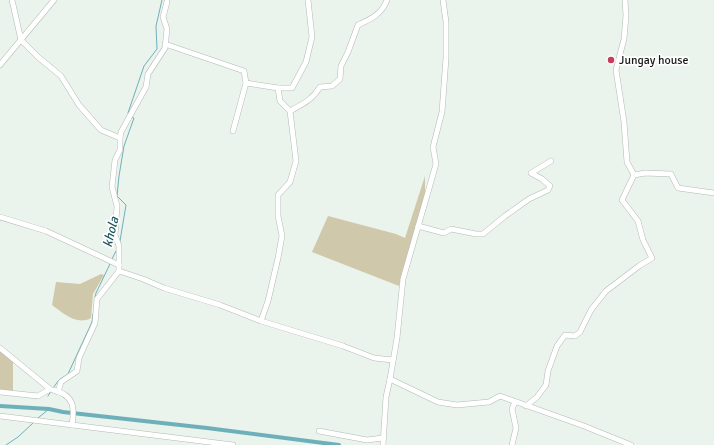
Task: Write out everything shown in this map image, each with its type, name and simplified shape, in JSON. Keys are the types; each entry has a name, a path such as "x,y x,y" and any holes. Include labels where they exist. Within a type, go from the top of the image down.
{"street":[{"path":"12,0 21,40 38,57 61,76 79,105 101,130 120,138"},
{"path":"0,65 54,0"},
{"path":"246,84 278,88 292,88 306,62 312,37 308,0"},
{"path":"290,111 315,96 320,88 332,86 340,79 341,66 358,25 374,17 384,8 386,0"},
{"path":"382,445 386,397 397,338 403,279 436,164 433,147 442,112 446,58 446,22 443,0"},
{"path":"624,0 626,15 624,38 616,70 624,122 627,162 634,175"},
{"path":"72,425 74,408 68,398 56,391 61,382 77,370 80,358 95,323 97,299 119,271 119,246 115,235 117,206 112,187 115,160 120,150 121,132 146,88 148,74 165,48 167,29 163,17 167,2"},
{"path":"165,44 244,71 246,84 233,131"},
{"path":"261,321 268,301 282,236 278,216 278,195 290,182 296,161 290,111 280,101 278,88"},
{"path":"418,226 444,233 451,229 483,234 505,216 548,190 550,186 542,179 531,173 551,161"},
{"path":"526,406 537,397 546,385 548,371 554,352 565,335 575,336 580,332 592,310 606,291 652,258 643,240 638,221 622,200 634,175 645,172 671,174 678,188 714,193"},
{"path":"0,217 46,231 119,265"},
{"path":"119,271 164,288 242,313 261,321 336,344 374,358 393,360"},
{"path":"0,348 50,389 38,396 0,392"},
{"path":"390,379 438,402 457,405 489,402 500,396 584,426 631,445"},
{"path":"512,445 516,428 512,409 515,402"},
{"path":"0,416 233,445"},
{"path":"319,431 367,440 383,438"}],"shaded area":[{"path":"425,176 425,197 399,286 312,252 328,216 396,234 405,238"},
{"path":"101,274 104,275 93,294 91,318 86,320 75,320 65,315 52,305 56,282 80,284"},
{"path":"0,350 13,360 13,392 0,389"}],"waterway":[{"name":"khola","path":"128,113 144,66 157,49 156,26 162,0"},
{"name":"khola","path":"120,241 126,205 117,196 124,146 134,118 131,117"},
{"name":"khola","path":"112,259 116,251"},
{"name":"khola","path":"95,297 110,264"},
{"name":"khola","path":"53,388 59,380 68,374 92,322 93,314"},
{"name":"khola","path":"48,396 51,391"},
{"path":"0,406 49,409 63,412 207,428 339,445"},
{"name":"khola","path":"38,418 49,409"},
{"name":"khola","path":"6,445 18,437 33,423"}],"place":[{"name":"Jungay house","path":"611,60"}]}
